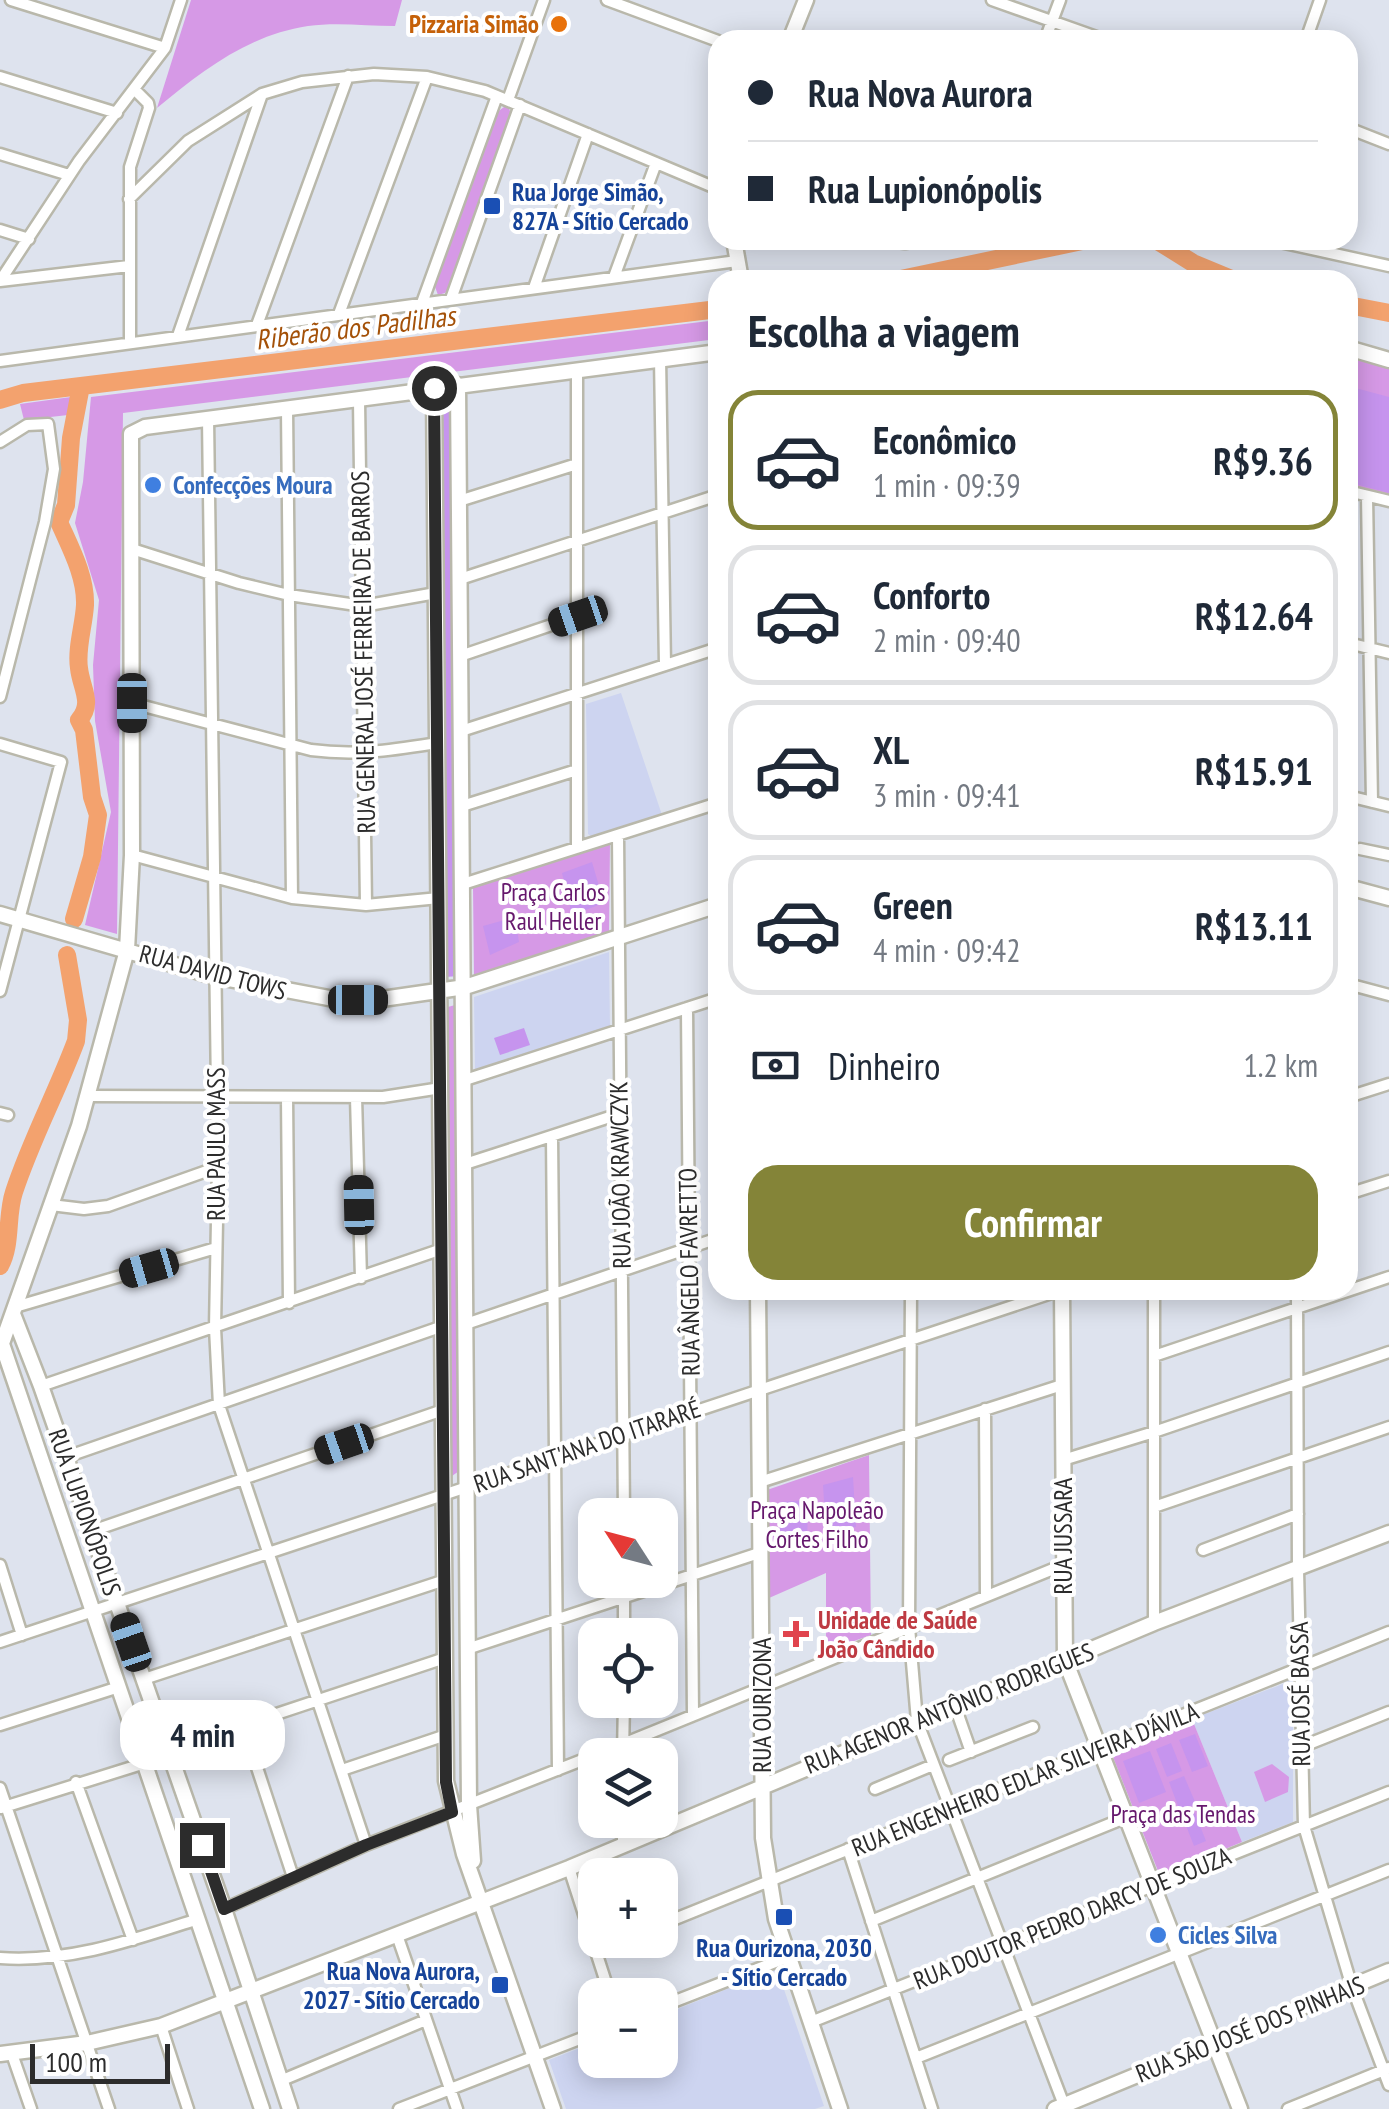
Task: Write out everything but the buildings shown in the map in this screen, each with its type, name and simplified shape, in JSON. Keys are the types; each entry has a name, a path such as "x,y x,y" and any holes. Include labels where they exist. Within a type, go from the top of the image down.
{"street":[{"path":"10,0 166,48"},
{"path":"0,281 69,176 166,48 180,0"},
{"path":"422,303 544,0"},
{"path":"607,0 708,37"},
{"path":"794,30 806,0"},
{"path":"992,0 1075,30"},
{"path":"1049,30 1060,0"},
{"path":"1310,30 1320,0"},
{"path":"129,200 188,140 262,94 302,82 398,74 427,77 503,98 708,185"},
{"path":"258,325 348,76"},
{"path":"0,77 117,113"},
{"path":"339,314 427,77"},
{"path":"130,343 132,156 148,108 135,90"},
{"path":"178,336 262,94"},
{"path":"451,299 520,106"},
{"path":"1358,132 1389,144"},
{"path":"534,288 588,134"},
{"path":"0,154 69,176"},
{"path":"614,277 656,162"},
{"path":"0,230 29,239"},
{"path":"735,250 738,270"},
{"path":"1316,250 1389,266"},
{"path":"0,361 737,261"},
{"path":"0,281 129,266"},
{"path":"1358,351 1389,360"},
{"path":"1,1346 88,1096 128,950 132,855 129,442 136,428 708,353"},
{"path":"660,358 666,665"},
{"path":"577,848 578,370"},
{"path":"458,384 468,1805 481,1901"},
{"path":"434,388 446,1782 481,1901 553,2109"},
{"name":"RUA GENERAL JOSÉ FERREIRA DE BARROS","path":"359,400 366,905"},
{"path":"286,409 292,898"},
{"name":"RUA PAULO MASS","path":"208,418 218,1167 215,1328 220,1405 366,1845"},
{"path":"0,442 27,425 48,424 54,469 46,522 0,697"},
{"path":"459,501 577,464"},
{"path":"1358,493 1389,502"},
{"path":"1367,496 1372,802"},
{"path":"460,579 708,498"},
{"path":"132,548 289,595 362,606 436,593"},
{"path":"460,656 578,616"},
{"path":"1358,646 1389,654"},
{"path":"462,732 708,651"},
{"path":"132,703 338,754 366,754 437,743"},
{"path":"0,744 61,762 0,991"},
{"path":"462,806 577,770"},
{"path":"1358,798 1389,806"},
{"path":"463,884 708,806"},
{"path":"438,828 446,835 462,826"},
{"name":"RUA JOÃO KRAWCZYK","path":"618,835 624,1498"},
{"path":"438,854 452,845 462,848"},
{"path":"1360,849 1389,855"},
{"path":"132,855 292,898 366,905 439,898"},
{"path":"1358,890 1389,898"},
{"name":"RUA DAVID TOWS","path":"0,914 214,976 334,1000 382,1000 464,987 708,908"},
{"path":"1358,986 1389,994"},
{"path":"465,1080 708,1001"},
{"name":"RUA ÂNGELO FAVRETTO","path":"687,1008 693,1715"},
{"path":"1358,1095 1389,1084"},
{"path":"88,1096 383,1097 441,1088"},
{"path":"288,1096 289,1303"},
{"path":"356,1097 361,1278"},
{"path":"465,1164 620,1114"},
{"path":"552,1136 558,1770"},
{"path":"50,1205 84,1209 108,1206 218,1167"},
{"path":"1358,1191 1389,1182"},
{"path":"442,1208 465,1208"},
{"path":"466,1324 708,1241"},
{"path":"14,1311 216,1248"},
{"path":"41,1386 442,1250"},
{"path":"1358,1287 1389,1277"},
{"name":"RUA OURIZONA","path":"758,1300 762,1786 768,1882 835,2108"},
{"path":"911,1300 909,1627 916,1721 1029,2014 1060,2107"},
{"name":"RUA SANT'ANA DO ITARARÉ","path":"0,1642 1030,1300"},
{"name":"RUA JUSSARA","path":"1061,1300 1065,1660 1240,2109"},
{"path":"1154,1300 1154,1623"},
{"name":"RUA JOSÉ BASSA","path":"1297,1300 1304,1826 1352,1986 1389,2085"},
{"path":"1154,1356 1321,1300"},
{"name":"RUA LUPIONÓPOLIS","path":"14,1311 290,2109"},
{"path":"66,1456 443,1326"},
{"name":"RUA LUPIONÓPOLIS","path":"1,1346 262,2109"},
{"path":"1062,1460 1389,1352"},
{"path":"760,1482 1062,1385"},
{"path":"985,1409 986,1596"},
{"path":"92,1531 443,1410"},
{"path":"1154,1506 1389,1427"},
{"path":"1202,1550 1298,1514"},
{"name":"RUA AGENOR ANTÔNIO RODRIGUES","path":"6,2054 161,2026 226,2002 570,1868 1154,1623 1389,1533"},
{"path":"678,1579 762,1552"},
{"path":"0,1565 22,1636"},
{"path":"646,1738 693,1715 1062,1565"},
{"path":"144,1679 444,1580"},
{"path":"467,1649 621,1598"},
{"name":"RUA ENGENHEIRO EDLAR SILVEIRA D'ÁVILA","path":"678,1917 1389,1632"},
{"path":"168,1750 445,1658"},
{"path":"0,1725 119,1687"},
{"path":"954,1706 971,1752"},
{"path":"1300,1747 1389,1712"},
{"path":"244,1725 292,1877"},
{"path":"949,1760 1033,1727"},
{"path":"342,1770 446,1735"},
{"path":"224,1909 366,1845 578,1762"},
{"path":"3,1807 145,1763"},
{"path":"876,1789 933,1765"},
{"path":"76,1782 133,1940"},
{"path":"0,1788 3,1807 109,2109"},
{"name":"RUA DOUTOR PEDRO DARCY DE SOUZA","path":"811,2022 1389,1792"},
{"path":"871,1921 1127,1817"},
{"path":"623,1838 623,1845"},
{"path":"848,1849 932,2109"},
{"path":"570,1868 578,1893"},
{"path":"916,2058 1389,1870"},
{"path":"0,1958 58,1957 198,1920"},
{"path":"397,1935 457,2109"},
{"path":"678,2001 788,1957"},
{"name":"RUA SÃO JOSÉ DOS PINHAIS","path":"1060,2107 1389,1971"},
{"path":"280,2081 426,2020"},
{"path":"161,2026 188,2109"},
{"path":"399,2109 578,2040"},
{"path":"6,2054 31,2109"},
{"path":"1288,2109 1386,2070"}],"shaded area":[{"path":"1358,389 1389,397 1389,493 1358,485"},
{"path":"452,399 459,976 445,977 440,402"},
{"path":"621,693 662,815 595,839 588,834 586,704"},
{"path":"592,862 604,903 572,915 562,873"},
{"path":"515,917 519,942 490,955 483,926"},
{"path":"609,952 610,1028 475,1072 474,997"},
{"path":"524,1028 530,1045 500,1055 494,1038"},
{"path":"853,1477 856,1527 826,1532 823,1485"},
{"path":"808,1500 807,1548 780,1549 779,1502"},
{"path":"1293,1680 1293,1822 1242,1842 1192,1719"},
{"path":"1195,1734 1208,1766 1192,1772 1179,1740"},
{"path":"1171,1743 1182,1771 1167,1777 1156,1749"},
{"path":"1150,1751 1166,1792 1139,1803 1123,1761"},
{"path":"1184,1776 1196,1804 1180,1811 1169,1782"},
{"path":"1195,1813 1206,1841 1194,1846 1183,1818"},
{"path":"777,1969 824,2106 566,2109 549,2060 578,2049 578,2078 678,2078 678,2009"}],"green space":[{"path":"191,0 402,0 395,26 319,25 265,37 209,68 157,108"},
{"path":"504,107 512,115 451,284 438,295 434,284 496,113"},
{"path":"708,321 708,340 123,413 117,934 85,925 111,812 95,721 93,665 99,600 75,523 91,397"},
{"path":"1358,356 1389,365 1389,498 1358,490"},
{"path":"71,397 68,415 24,420 20,404"},
{"name":"Praça Carlos Raul Heller","path":"610,843 609,935 474,977 473,887"},
{"path":"455,1005 459,1471 452,1476 448,1007"},
{"name":"Praça Napoleão Cortes Filho","path":"869,1455 871,1635 826,1651 826,1573 769,1598 767,1490"},
{"name":"Praça das Tendas","path":"1192,1719 1242,1842 1160,1876 1111,1752"},
{"path":"1272,1764 1289,1777 1288,1792 1265,1802 1254,1772"}],"waterway":[{"name":"Riberão dos Padilhas","path":"944,270 1039,250"},
{"name":"Riberão dos Padilhas","path":"1172,250 1210,270"},
{"name":"Riberão dos Padilhas","path":"1358,307 1389,313"},
{"name":"Riberão dos Padilhas","path":"0,400 23,393 708,310"},
{"path":"74,919 92,857 98,815 79,720 86,708 78,660 85,594 59,522 66,505 71,438 81,386"},
{"path":"0,1266 14,1192 76,1041 78,1020 67,955"}],"place":[{"name":"Pizzaria Simão","path":"559,24"},
{"name":"Rua Jorge Simão, 827A - Sítio Cercado","path":"492,206"},
{"name":"Confecções Moura","path":"153,485"},
{"name":"Unidade de Saúde João Cândido","path":"796,1634"},
{"name":"Rua Ourizona, 2030 - Sítio Cercado","path":"784,1917"},
{"name":"Cicles Silva","path":"1158,1935"},
{"name":"Rua Nova Aurora, 2027 - Sítio Cercado","path":"500,1985"}],"route":[{"path":"202,1845 224,1909 366,1845 452,1812 446,1782 434,388"}]}
